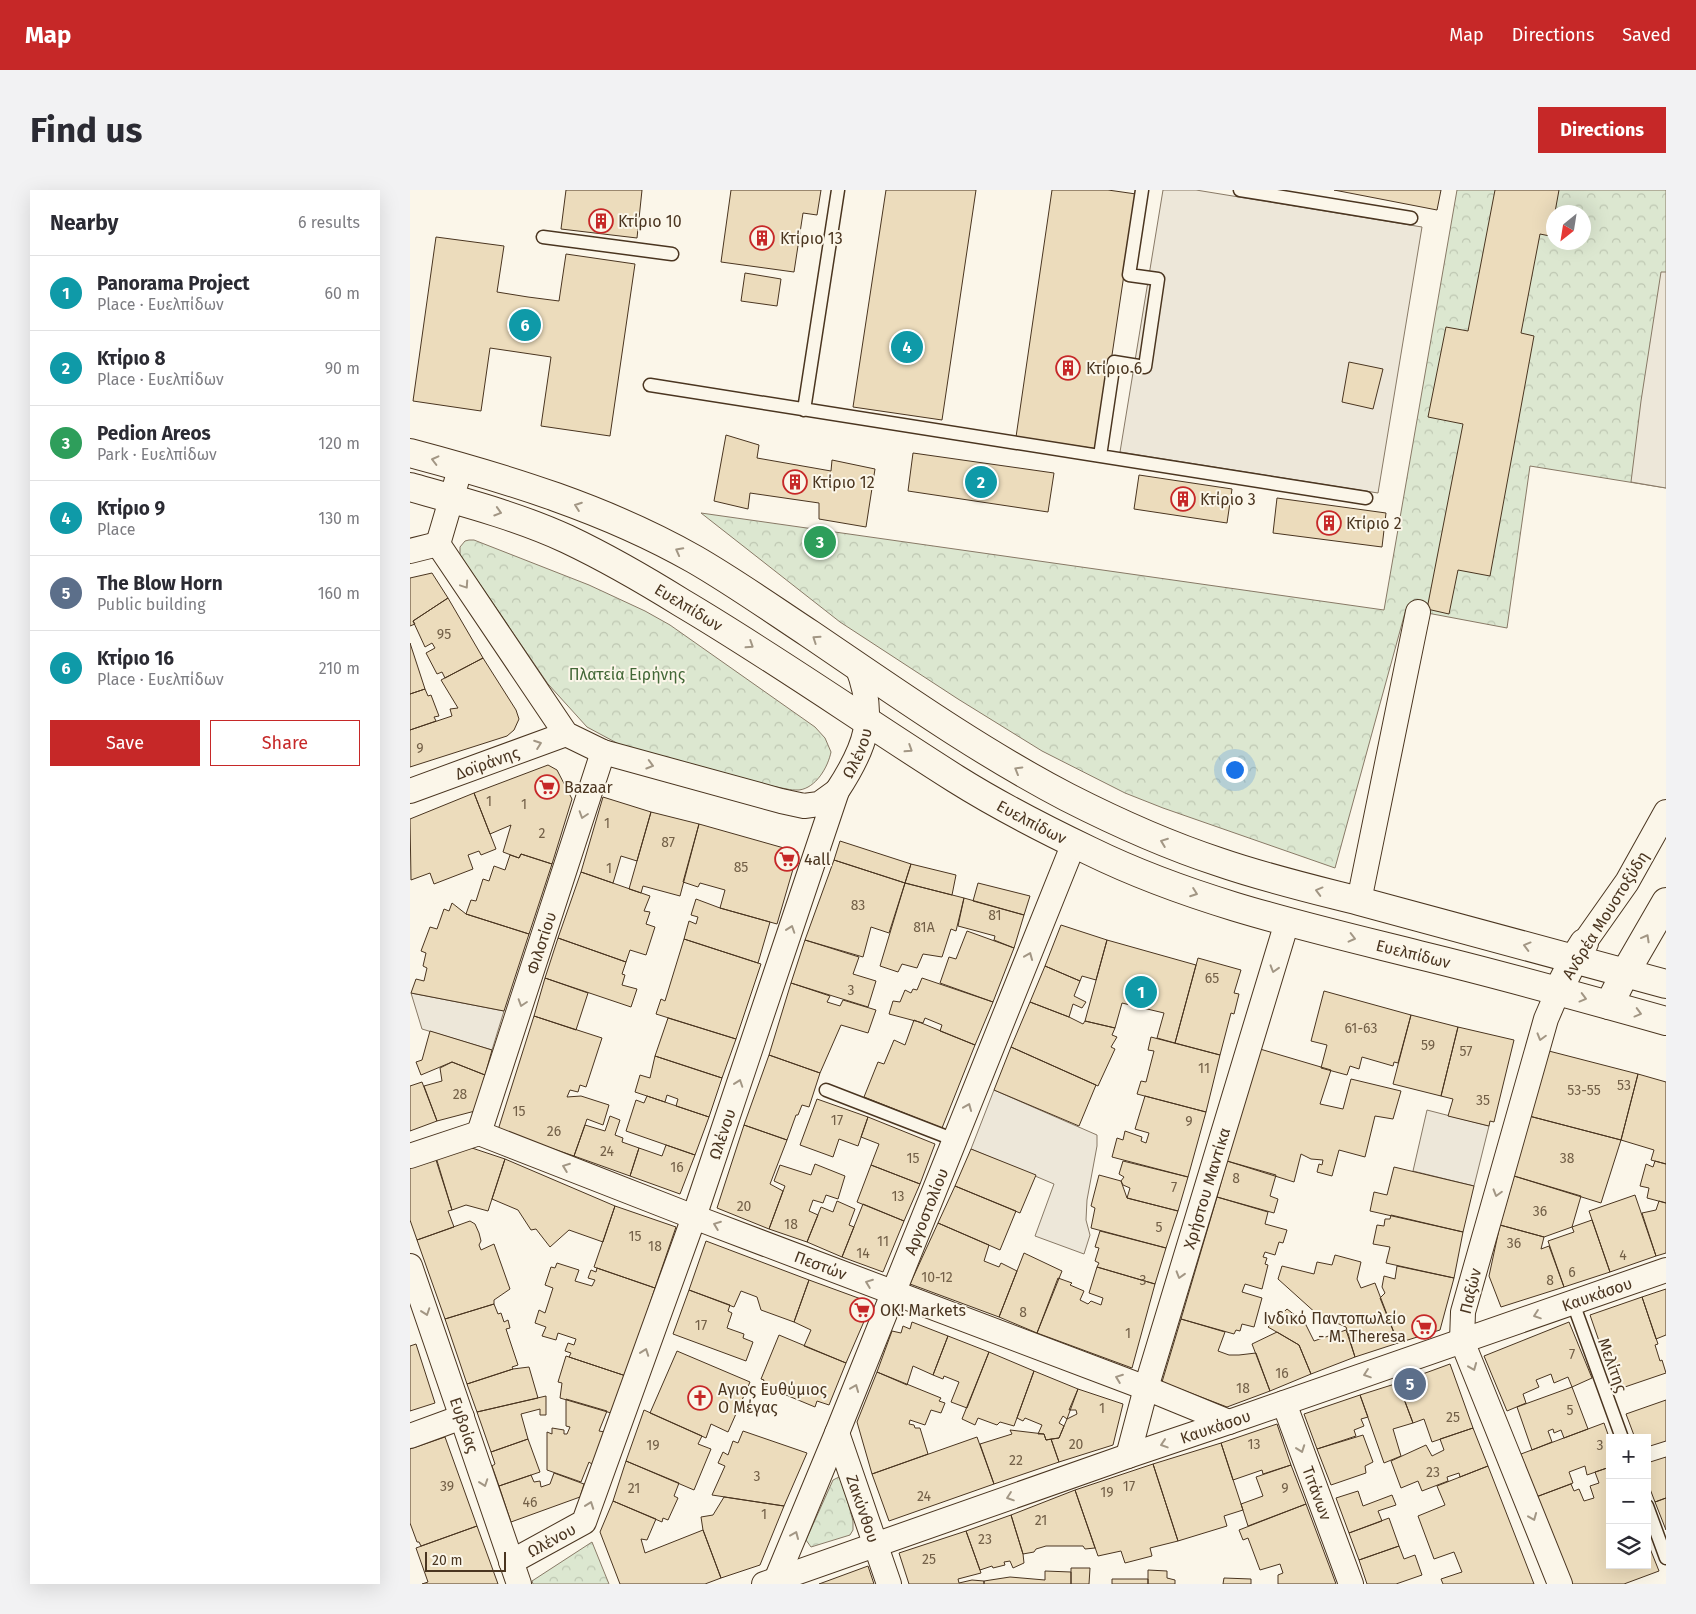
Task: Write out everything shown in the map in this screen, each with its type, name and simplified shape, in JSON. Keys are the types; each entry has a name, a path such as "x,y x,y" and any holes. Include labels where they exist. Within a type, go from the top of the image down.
{"main road":[{"path":"410,453 516,483 624,523 654,537 729,580 857,666 1018,770 1069,798 1152,837 1221,863 1359,901 1579,951 1625,973 1666,984"},
{"name":"Ευελπίδων","path":"410,487 452,498 525,522 600,555 706,616 978,792 1074,843 1167,884 1287,922 1558,991 1666,1021"},
{"path":"1609,1005 1666,902"},
{"name":"Ανδρέα Μουστοξύδη","path":"1558,991 1579,951"}],"street":[{"path":"438,544 461,466"},
{"path":"410,551 438,544"},
{"path":"438,544 566,734 603,752 780,801 804,806 819,804 837,792"},
{"path":"1359,901 1418,612"},
{"name":"Ωλένου","path":"515,1573 584,1522 694,1216 837,792 854,767 862,743 868,722 868,701 857,666"},
{"name":"Δοϊράνης","path":"410,790 566,734"},
{"name":"Φιλοτίου","path":"479,1133 603,752"},
{"name":"Ανδρέα Μουστοξύδη","path":"1579,951 1627,882 1666,812"},
{"name":"Αργοστολίου","path":"770,1582 837,1433 1074,843"},
{"name":"Χρήστου Μαντίκα","path":"1128,1456 1146,1388 1287,922"},
{"name":"Παξών","path":"1558,991 1546,1018 1463,1312 1462,1341 1560,1584"},
{"path":"410,1156 479,1133"},
{"name":"Πεστών","path":"479,1133 1146,1388 1229,1422"},
{"name":"Ευβοίας","path":"410,1266 515,1573"},
{"name":"Καυκάσου","path":"770,1582 1666,1270"},
{"name":"Τιτάνων","path":"1284,1403 1351,1584"},
{"path":"410,1436 462,1418"},
{"name":"Ζακύνθου","path":"837,1433 889,1584"}],"lane":[{"path":"804,410 838,190"},
{"path":"1100,456 1114,362 1145,367 1158,279 1129,275 1142,190"},
{"path":"1240,190 1316,196 1410,218"},
{"path":"543,237 672,254"},
{"path":"650,385 1366,498"},
{"path":"826,1090 955,1140"},
{"name":"Μελίτης","path":"1573,1303 1621,1434"},
{"path":"1651,1517 1666,1558"}],"green space":[{"path":"1457,190 1666,190 1666,488 1530,466 1507,628 1406,609 1335,868 1125,793 1042,751 840,622 701,513 1384,610"},
{"name":"Πλατεία Ειρήνης","path":"474,540 589,585 670,625 815,727 825,738 831,752 824,770 811,785 799,790 788,789 702,773 628,749 587,727 548,684 460,555 460,547 465,541"},
{"path":"839,1477 842,1481 853,1521 853,1530 850,1535 811,1547 806,1540 833,1480"},
{"path":"592,1542 609,1584 533,1584 532,1581"}],"shaded area":[{"path":"1163,190 1196,190 1422,227 1378,493 1120,452"},
{"path":"1661,272 1666,272 1666,488 1631,482 1641,401"},
{"path":"411,993 504,1011 492,1050 422,1029"},
{"path":"994,1090 1097,1135 1097,1146 1087,1200 1086,1220 1090,1235 1084,1254 1035,1236 1054,1184 971,1149"},
{"path":"1427,1110 1489,1126 1474,1186 1413,1171"}],"building":[{"name":"Κτίριο 10","path":"566,190 642,190 637,238 561,229"},
{"name":"Κτίριο 13","path":"731,190 821,190 817,215 803,213 794,272 721,262"},
{"path":"886,190 976,190 942,420 853,407"},
{"name":"Κτίριο 6","path":"1052,190 1108,190 1136,194 1098,449 1016,437"},
{"path":"1334,190 1441,190 1437,210"},
{"path":"1495,190 1559,190 1556,205 1546,205 1546,235 1540,234 1521,333 1534,336 1490,576 1458,570 1449,614 1427,609 1463,424 1428,417 1446,327 1468,331"},
{"path":"436,237 504,246 497,292 528,297 559,301 566,254 635,264 610,436 541,426 551,357 490,348 481,411 413,401"},
{"path":"745,273 781,279 777,306 741,301"},
{"path":"1349,362 1383,369 1373,409 1342,402"},
{"name":"Κτίριο 12","path":"726,435 759,445 757,458 831,471 832,460 875,469 866,527 819,519 819,503 750,493 748,509 714,501"},
{"path":"913,453 1054,473 1048,512 908,491"},
{"name":"Κτίριο 3","path":"1139,475 1232,489 1227,523 1134,509"},
{"name":"Κτίριο 2","path":"1277,498 1386,513 1382,547 1273,533"},
{"path":"432,573 448,598 413,621 415,624 410,626 410,578"},
{"path":"448,598 483,658 445,678 442,672 437,674 426,653 435,648 432,643 425,647 413,621"},
{"path":"410,643 425,689 410,694"},
{"path":"483,658 516,710 519,719 514,730 507,736 410,767 410,730 452,716 450,709 458,708 441,680"},
{"path":"425,689 428,696 431,695 439,716 434,717 436,721 410,730 410,694"},
{"path":"548,765 557,770 572,799 552,864 521,854 519,858 503,852 511,825 490,834 474,793"},
{"path":"474,793 496,849 481,855 479,851 468,855 473,869 434,884 430,873 411,880 410,819"},
{"path":"603,797 651,812 637,861 621,856 613,883 581,872"},
{"path":"651,812 699,824 680,896 643,886 641,893 629,889"},
{"path":"699,824 798,852 777,924 720,908 725,890 700,883 698,887 683,882"},
{"path":"840,841 911,864 905,883 834,860"},
{"path":"521,854 552,864 529,934 466,914 471,900 476,901 483,879 489,881 494,866 505,870 510,855 519,858"},
{"path":"834,860 905,883 889,933 871,927 863,957 805,940"},
{"path":"911,864 956,875 952,895 905,883"},
{"path":"581,872 650,896 644,911 650,912 646,924 655,927 646,955 630,950 626,962 558,938"},
{"path":"905,883 964,898 956,931 951,929 942,957 923,954 917,968 902,964 898,972 880,966"},
{"path":"978,883 1030,896 1024,915 973,901"},
{"path":"964,898 1024,915 1014,948 994,940 995,936 958,926"},
{"path":"696,899 770,922 758,963 684,939 689,921 696,924 698,917 691,915"},
{"path":"452,903 466,914 529,934 504,1011 411,993 416,979 424,981 427,968 423,966 426,953 421,951 430,927 437,929 444,909 449,911"},
{"path":"1061,925 1107,940 1096,980 1082,976 1080,981 1045,966"},
{"path":"967,931 1014,948 993,1002 940,983 949,957 956,959"},
{"path":"558,938 626,962 622,974 625,975 622,985 637,989 631,1007 545,978"},
{"path":"684,939 761,964 736,1039 656,1014 661,999 665,1001"},
{"path":"805,940 859,957 853,974 876,981 868,1007 791,983"},
{"path":"1107,940 1196,965 1175,1043 1157,1038 1164,1013 1122,1003 1115,1028 1085,1021"},
{"path":"1198,958 1241,970 1234,993 1239,994 1234,1014 1231,1013 1220,1055 1175,1043"},
{"path":"1045,966 1080,981 1074,996 1086,1002 1082,1008 1073,1004 1069,1017 1030,1002"},
{"path":"545,978 588,993 576,1030 534,1016"},
{"path":"922,978 993,1002 975,1045 940,1031 942,1025 925,1018 923,1023 889,1014 893,1001 900,1002 905,990 911,993 913,989 917,990"},
{"path":"791,983 830,996 827,1002 840,1006 843,1000 876,1010 868,1033 841,1025 820,1073 769,1055"},
{"path":"1324,991 1411,1015 1398,1063 1394,1062 1393,1066 1362,1057 1359,1069 1350,1066 1347,1075 1321,1068 1327,1045 1311,1041"},
{"path":"1030,1002 1083,1024 1085,1021 1115,1028 1112,1035 1117,1037 1111,1047 1115,1049 1098,1086 1011,1047"},
{"path":"1411,1015 1458,1027 1441,1096 1393,1084"},
{"path":"534,1016 602,1038 586,1087 580,1085 578,1092 570,1090 567,1097 581,1096 609,1105 603,1125 587,1119 574,1156 498,1130"},
{"path":"668,1018 736,1039 722,1078 655,1056"},
{"path":"914,1020 975,1045 942,1128 864,1097 878,1062 884,1064 894,1040 905,1045"},
{"path":"1458,1027 1514,1040 1494,1122 1490,1121 1489,1126 1448,1116 1453,1099 1441,1096"},
{"path":"430,1031 492,1050 485,1075 452,1062 421,1075 416,1062 422,1060"},
{"path":"1151,1037 1220,1055 1206,1112 1137,1094 1141,1081 1146,1082 1154,1051 1148,1050"},
{"path":"1011,1047 1096,1085 1079,1126 994,1090"},
{"path":"1260,1049 1331,1070 1320,1104 1343,1109 1351,1079 1401,1091 1393,1119 1375,1116 1365,1157 1339,1150 1332,1176 1317,1172 1319,1164 1322,1165 1323,1160 1311,1159 1301,1154 1294,1182 1227,1161"},
{"path":"1545,1050 1638,1074 1621,1140 1529,1116"},
{"path":"769,1055 820,1073 809,1107 802,1105 798,1115 796,1115 787,1140 744,1125"},
{"path":"655,1056 722,1078 709,1117 676,1106 678,1099 667,1095 665,1102 635,1092 640,1075 650,1078"},
{"path":"452,1062 485,1075 475,1111 437,1121 424,1086 442,1081 440,1068"},
{"path":"1638,1074 1666,1082 1666,1164 1651,1160 1654,1150 1621,1140"},
{"path":"422,1082 437,1121 410,1131 410,1086"},
{"path":"647,1096 709,1117 695,1155 626,1131 636,1100 644,1103"},
{"path":"1145,1096 1206,1112 1188,1177 1112,1157 1117,1138 1123,1140 1125,1131 1142,1137 1141,1141 1146,1143 1149,1133 1135,1129"},
{"path":"817,1099 868,1117 858,1146 839,1139 833,1157 800,1145"},
{"path":"610,1116 620,1120 615,1135 623,1138 622,1142 639,1148 630,1176 574,1156 585,1125 605,1131"},
{"path":"1529,1116 1621,1140 1601,1203 1514,1176"},
{"path":"868,1117 935,1144 920,1184 871,1165 879,1144 861,1137"},
{"path":"744,1125 787,1140 770,1184 783,1191 769,1229 717,1208"},
{"path":"463,1145 505,1159 488,1211 466,1205 452,1210 435,1154"},
{"path":"666,1145 695,1155 680,1194 630,1176 639,1148 662,1156"},
{"path":"971,1149 1036,1175 1020,1213 955,1186"},
{"path":"505,1159 615,1206 603,1242 569,1230 550,1247 536,1229 531,1230 518,1210 492,1199"},
{"path":"436,1160 452,1210 448,1211 454,1227 417,1240 410,1220 410,1168"},
{"path":"1123,1161 1188,1177 1178,1211 1127,1198 1130,1188 1123,1185 1121,1181 1124,1177 1119,1174"},
{"path":"1227,1161 1276,1175 1270,1196 1278,1199 1274,1213 1217,1197"},
{"path":"1655,1161 1666,1164 1666,1203 1647,1198 1649,1188 1640,1186 1646,1164 1653,1167"},
{"path":"815,1164 845,1176 838,1199 826,1195 823,1203 813,1200 809,1211 818,1215 807,1242 769,1229 785,1186 774,1181 780,1165 811,1175"},
{"path":"871,1165 920,1184 904,1221 857,1202"},
{"path":"1394,1167 1474,1186 1463,1232 1370,1211 1374,1192 1387,1195"},
{"path":"1099,1175 1121,1181 1127,1198 1178,1211 1166,1248 1091,1228 1095,1208 1091,1206"},
{"path":"1514,1176 1581,1196 1572,1227 1544,1237 1500,1225"},
{"path":"955,1186 1016,1211 1000,1250 938,1223"},
{"path":"1635,1195 1656,1256 1610,1272 1589,1211"},
{"path":"1217,1197 1268,1212 1265,1224 1287,1230 1283,1243 1279,1242 1275,1255 1265,1252 1263,1257 1267,1258 1265,1264 1268,1265 1262,1289 1245,1284 1242,1292 1262,1298 1254,1327 1242,1324 1240,1331 1236,1330 1234,1334 1181,1319"},
{"path":"837,1201 855,1209 849,1225 854,1227 842,1257 807,1242 821,1207 833,1212"},
{"path":"1659,1201 1666,1203 1666,1253 1656,1256 1642,1213 1656,1210"},
{"path":"863,1204 904,1221 883,1272 842,1257"},
{"path":"615,1206 676,1227 655,1288 594,1267"},
{"path":"1391,1215 1463,1232 1454,1278 1386,1263 1390,1247 1373,1244 1377,1225 1384,1226 1385,1219 1390,1219"},
{"path":"1592,1220 1610,1272 1564,1287 1548,1241 1574,1232 1572,1227"},
{"path":"470,1221 475,1224 479,1233 481,1250 494,1244 510,1289 494,1300 494,1304 445,1319 417,1240"},
{"path":"938,1223 989,1245 984,1261 999,1267 1001,1263 1017,1271 999,1317 910,1284"},
{"path":"1500,1225 1544,1237 1541,1249 1549,1246 1564,1287 1501,1307 1489,1276"},
{"path":"1100,1231 1166,1248 1155,1284 1097,1267 1099,1263 1095,1261 1099,1248 1095,1247"},
{"path":"706,1241 809,1280 794,1322 761,1310 757,1297 741,1291 734,1307 689,1290"},
{"path":"1024,1253 1062,1271 1037,1333 999,1317"},
{"path":"1335,1255 1361,1262 1357,1279 1361,1288 1375,1283 1398,1343 1355,1357 1346,1327 1318,1315 1278,1279 1282,1266 1314,1274 1317,1262 1332,1265"},
{"path":"557,1263 579,1270 575,1281 592,1286 595,1280 588,1278 591,1270 596,1272 597,1268 655,1288 626,1376 569,1357 571,1353 565,1351 568,1343 574,1345 576,1339 558,1333 556,1340 542,1336 546,1327 535,1323 539,1310 545,1313 553,1288 545,1285 551,1267 555,1268"},
{"path":"1397,1266 1454,1278 1440,1330 1398,1343 1380,1298 1385,1293 1382,1287 1384,1276 1395,1279"},
{"path":"1097,1267 1155,1284 1132,1368 1037,1333 1058,1278 1072,1283 1070,1285 1084,1291 1080,1300 1088,1304 1091,1301 1101,1305 1103,1298 1089,1293"},
{"path":"809,1280 872,1303 846,1363 804,1346 811,1330 794,1322"},
{"path":"1666,1289 1666,1335 1656,1339 1642,1297"},
{"path":"689,1290 730,1305 728,1311 732,1313 727,1328 744,1334 743,1338 753,1342 746,1361 673,1334"},
{"path":"1642,1297 1658,1344 1655,1345 1660,1361 1662,1360 1666,1373 1616,1390 1590,1315"},
{"path":"494,1304 498,1314 501,1313 504,1322 508,1320 510,1328 506,1329 518,1365 512,1367 513,1369 467,1384 445,1319"},
{"path":"1287,1309 1305,1323 1314,1341 1346,1330 1355,1357 1311,1374 1299,1345 1268,1327"},
{"path":"1181,1319 1225,1332 1218,1351 1229,1355 1256,1353 1270,1391 1227,1407 1162,1382"},
{"path":"912,1322 948,1336 933,1375 913,1366 907,1385 877,1372 892,1331 901,1333 903,1326 910,1329"},
{"path":"1569,1322 1592,1378 1572,1387 1568,1377 1554,1383 1551,1374 1536,1380 1539,1387 1523,1394 1526,1403 1507,1411 1484,1356"},
{"path":"1277,1332 1299,1345 1311,1374 1270,1391 1252,1344"},
{"path":"779,1335 846,1363 829,1405 817,1401 815,1407 762,1385 764,1380 761,1379"},
{"path":"948,1336 989,1352 967,1408 951,1402 959,1382 944,1376 943,1379 933,1375"},
{"path":"416,1344 435,1403 410,1411 410,1346"},
{"name":"Αγιος Ευθύμιος Ο Μέγας","path":"677,1351 750,1382 728,1432 711,1424 706,1438 650,1413"},
{"path":"989,1352 1034,1371 1014,1426 1000,1422 997,1425 978,1418 975,1425 962,1419"},
{"path":"566,1356 626,1376 611,1413 560,1398 562,1383 558,1382"},
{"path":"1450,1364 1473,1428 1432,1442 1424,1419 1413,1423 1398,1383"},
{"path":"529,1367 538,1398 477,1412 467,1384 513,1369"},
{"path":"1034,1371 1078,1389 1067,1419 1063,1416 1059,1423 1064,1426 1059,1438 1046,1440 1044,1434 1038,1434 1042,1425 1025,1418 1023,1421 1017,1418"},
{"path":"877,1372 941,1398 939,1401 945,1403 941,1413 931,1410 925,1425 910,1420 909,1424 914,1425 915,1428 920,1428 928,1454 872,1474 857,1422"},
{"path":"1398,1383 1413,1423 1393,1429 1401,1456 1384,1463 1360,1395"},
{"path":"1572,1387 1588,1429 1564,1438 1561,1430 1554,1433 1553,1429 1548,1431 1552,1442 1532,1450 1517,1407"},
{"path":"1078,1389 1123,1404 1113,1445 1059,1462 1051,1439 1059,1438 1067,1419 1077,1414 1076,1410 1069,1410"},
{"path":"1360,1395 1368,1417 1361,1419 1364,1426 1354,1430 1356,1436 1317,1449 1304,1414"},
{"path":"546,1396 546,1415 540,1415 540,1409 521,1414 528,1439 491,1452 477,1412"},
{"path":"566,1399 607,1411 599,1431 605,1432 593,1465 589,1462 581,1482 547,1470 547,1432 552,1434 552,1428 564,1430 564,1434 567,1434 570,1427 566,1426"},
{"path":"1666,1400 1666,1441 1651,1446 1651,1434 1634,1434 1626,1414"},
{"path":"644,1410 702,1436 698,1444 711,1449 694,1490 626,1461"},
{"path":"1604,1423 1608,1434 1606,1434 1606,1468 1587,1475 1585,1466 1569,1472 1573,1483 1536,1497 1521,1454"},
{"path":"1277,1424 1291,1465 1263,1474 1262,1470 1233,1480 1221,1443"},
{"path":"1473,1428 1488,1466 1460,1477 1459,1473 1447,1477 1448,1481 1422,1491 1418,1481 1401,1488 1391,1461 1426,1445 1432,1456 1444,1450 1440,1439"},
{"path":"1010,1430 1044,1434 1046,1440 1051,1439 1059,1462 994,1484 980,1444 1012,1434"},
{"path":"743,1431 807,1453 784,1506 712,1495 725,1466 718,1463 723,1452 728,1455 733,1441 738,1443"},
{"path":"1363,1435 1373,1462 1365,1466 1366,1473 1331,1485 1317,1449"},
{"path":"445,1437 477,1526 421,1546 417,1542 410,1523 410,1449"},
{"path":"977,1437 994,1484 889,1521 872,1474"},
{"path":"528,1439 540,1472 499,1486 492,1466 495,1464 491,1452"},
{"path":"1221,1443 1243,1510 1224,1516 1227,1526 1178,1541 1153,1464"},
{"path":"1666,1457 1666,1498 1655,1502 1651,1492 1651,1462"},
{"path":"626,1461 679,1483 674,1496 678,1498 668,1520 663,1518 662,1522 613,1501"},
{"path":"1153,1464 1178,1541 1150,1548 1152,1556 1125,1563 1121,1551 1098,1556 1075,1490"},
{"path":"1291,1465 1306,1504 1248,1526 1241,1504 1263,1496 1256,1477"},
{"path":"1488,1466 1534,1584 1443,1584 1441,1579 1462,1572 1454,1552 1434,1559 1418,1516 1445,1505 1437,1486"},
{"path":"1606,1468 1606,1569 1651,1569 1651,1551 1659,1571 1624,1584 1569,1584 1536,1497 1571,1484 1574,1491 1579,1489 1584,1501 1594,1498 1590,1486 1599,1483 1595,1472"},
{"path":"554,1473 584,1484 580,1497 511,1522 499,1486 531,1475 534,1482 540,1481 541,1487 550,1484"},
{"path":"1075,1490 1095,1548 1085,1549 1083,1546 1046,1546 1036,1549 1034,1552 1023,1554 1011,1515"},
{"path":"1358,1491 1363,1506 1392,1495 1396,1505 1378,1511 1382,1521 1349,1533 1336,1498"},
{"path":"724,1497 784,1506 760,1565 721,1578 703,1530 701,1517 713,1515"},
{"path":"1666,1498 1666,1530 1655,1502"},
{"path":"613,1501 656,1519 647,1540 641,1539 645,1553 703,1530 721,1578 705,1584 620,1584 600,1532"},
{"path":"1306,1504 1336,1584 1278,1584 1278,1575 1283,1573 1280,1564 1260,1570 1248,1538 1243,1540 1239,1530"},
{"path":"1011,1515 1024,1563 1013,1568 1010,1561 1004,1562 1005,1565 993,1568 992,1566 980,1570 966,1531"},
{"path":"1389,1518 1399,1546 1359,1560 1349,1533"},
{"path":"477,1526 498,1584 422,1584 428,1582 416,1548"},
{"path":"966,1531 981,1573 958,1579 959,1583 972,1580 984,1581 984,1584 909,1584 899,1553"},
{"path":"1399,1546 1404,1559 1415,1555 1422,1575 1396,1584 1367,1584 1359,1560"},
{"path":"868,1566 874,1584 819,1584"},
{"path":"1071,1568 1090,1568 1089,1584 1071,1584"},
{"path":"1148,1570 1167,1571 1167,1578 1175,1580 1175,1584 1148,1584"},
{"path":"1045,1571 1071,1572 1071,1584 984,1584 984,1581 1010,1577 1045,1580"},
{"path":"1224,1578 1251,1579 1251,1584 1223,1584"},
{"path":"1112,1579 1148,1579 1148,1584 1112,1584"}],"place":[{"name":"Κτίριο 10","path":"601,221"},
{"name":"Κτίριο 13","path":"762,238"},
{"name":"Κτίριο 16","path":"525,325"},
{"name":"Κτίριο 9","path":"907,347"},
{"name":"Κτίριο 6","path":"1068,368"},
{"name":"Κτίριο 12","path":"795,482"},
{"name":"Κτίριο 8","path":"981,482"},
{"name":"Κτίριο 3","path":"1183,499"},
{"name":"Κτίριο 2","path":"1329,523"},
{"name":"Pedion Areos","path":"820,542"},
{"name":"Bazaar","path":"547,787"},
{"name":"4all","path":"787,859"},
{"name":"Panorama Project","path":"1141,992"},
{"name":"OK! Markets","path":"862,1310"},
{"name":"Ινδικό Παντοπωλείο - M. Theresa","path":"1424,1327"},
{"name":"The Blow Horn","path":"1410,1384"},
{"name":"Αγιος Ευθύμιος Ο Μέγας","path":"700,1398"}]}
